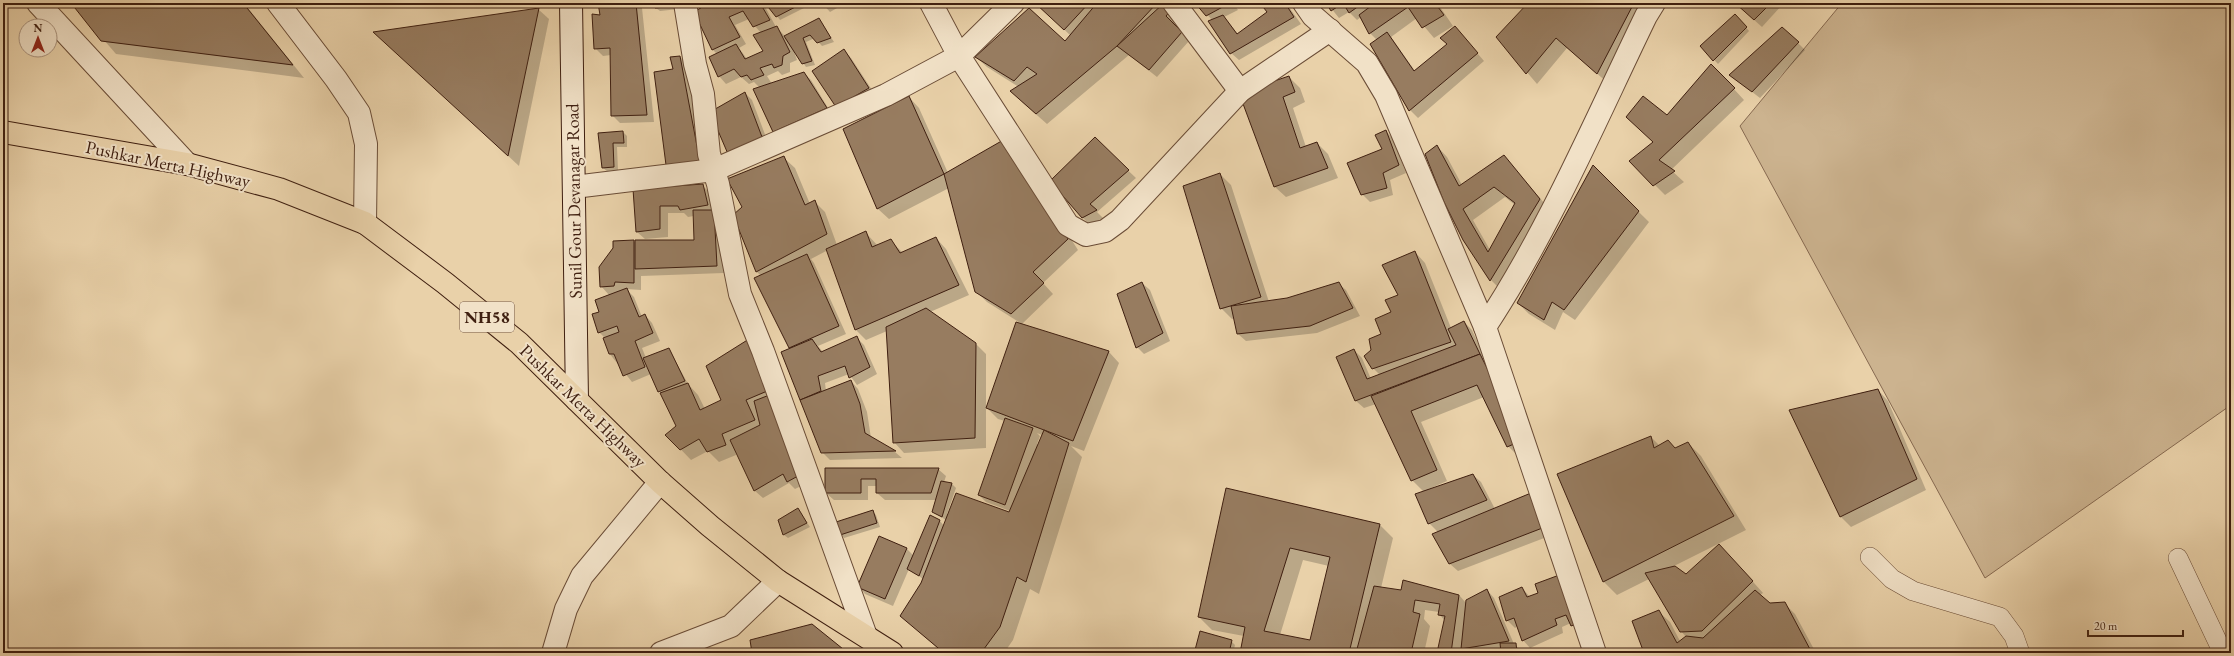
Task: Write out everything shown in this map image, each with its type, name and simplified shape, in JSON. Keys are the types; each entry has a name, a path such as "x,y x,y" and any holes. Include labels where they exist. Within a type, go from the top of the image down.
{"highway":[{"name":"Pushkar Merta Highway","path":"3,132 187,164 279,189 366,223 445,283 519,343 660,482 710,526 778,581 892,653"}],"street":[{"path":"38,3 187,164"},
{"path":"278,3 336,79 359,113 366,144 366,223"},
{"name":"Sunil Gour Devanagar Road","path":"571,3 577,400"},
{"path":"685,3 695,64 703,94 709,154 714,170 740,294 763,351 866,636"},
{"path":"931,3 959,56 1068,225 1086,235 1105,231 1120,220 1240,90 1330,30"},
{"path":"574,187 714,170 886,95 959,56 1013,3"},
{"path":"1174,3 1240,90"},
{"path":"1304,3 1313,16 1367,63 1386,95 1485,328 1595,653"},
{"path":"1485,328 1511,288 1556,203 1645,7"},
{"path":"553,653 566,609 582,576 660,482"},
{"path":"666,652 731,626 778,581"}],"lane":[{"path":"1870,556 1892,579 1913,591 2000,617 2014,636 2020,653"},
{"path":"2178,558 2223,653"}],"shaded area":[{"path":"1842,3 2231,3 2231,405 1985,578 1740,126"}],"building":[{"path":"71,3 243,3 293,65 101,41"},
{"path":"598,3 636,3 647,115 611,116 610,48 594,49 592,14 600,15"},
{"path":"655,3 676,3 676,6 655,8"},
{"path":"709,3 760,3 770,20 753,27 743,11 729,17 740,37 712,50 694,12"},
{"path":"765,3 803,3 776,17"},
{"path":"1035,3 1089,3 1064,30"},
{"path":"1097,3 1157,3 1117,46 1036,114 1010,91 1037,74 1027,67 1014,81 975,57 1029,8 1065,41"},
{"path":"1164,3 1173,8 1166,16 1182,32 1149,70 1117,46"},
{"path":"1195,3 1230,3 1206,16"},
{"path":"1260,3 1285,3 1294,17 1230,54 1208,21 1223,15 1237,34 1267,12"},
{"path":"1326,3 1343,3 1331,11"},
{"path":"1343,3 1363,3 1349,13"},
{"path":"1375,3 1435,3 1444,15 1422,28 1408,7 1369,34 1359,15"},
{"path":"1528,3 1634,3 1597,74 1556,38 1526,74 1496,37"},
{"path":"1735,3 1771,3 1754,20"},
{"path":"539,8 508,156 373,32"},
{"path":"1735,14 1747,27 1713,61 1700,46"},
{"path":"819,18 831,38 817,43 810,35 803,38 812,61 802,64 784,36"},
{"path":"777,26 790,52 783,56 782,65 774,68 772,64 760,68 764,75 751,80 747,75 741,77 734,69 718,77 709,57 736,44 745,59 763,51 753,35"},
{"path":"1455,26 1478,53 1409,111 1370,44 1387,32 1414,71 1447,44 1440,38"},
{"path":"1782,27 1799,42 1752,92 1729,75"},
{"path":"844,49 869,88 836,107 812,71"},
{"path":"680,56 700,162 666,165 654,72 673,69 670,57"},
{"path":"1711,64 1735,88 1659,160 1675,171 1653,186 1629,161 1653,142 1626,117 1643,96 1667,115"},
{"path":"804,72 827,108 773,132 753,89"},
{"path":"1289,76 1295,92 1283,97 1300,148 1317,142 1328,168 1274,187 1239,93"},
{"path":"745,92 762,137 728,154 710,112"},
{"path":"909,96 944,174 877,209 843,129"},
{"path":"1386,130 1399,165 1383,173 1387,188 1361,195 1347,163 1382,149 1375,135"},
{"path":"623,131 624,143 613,143 614,167 602,168 598,133"},
{"path":"1095,137 1129,170 1090,204 1097,210 1082,218 1050,181"},
{"path":"1005,139 1068,239 1033,272 1044,283 1011,314 975,292 944,174"},
{"path":"1437,145 1459,186 1504,155 1540,199 1490,281 1463,240 1444,202 1425,154","holes":["1494,187 1515,203 1488,252 1463,209"]},
{"path":"784,156 805,205 815,200 827,234 756,272 733,215 742,207 727,179"},
{"path":"1593,165 1639,211 1564,310 1552,302 1544,320 1517,303"},
{"path":"1220,173 1261,297 1220,309 1183,186"},
{"path":"703,184 708,205 680,210 678,206 660,206 660,229 636,232 633,189"},
{"path":"693,210 714,210 717,266 635,269 635,240 694,240"},
{"path":"866,231 872,247 891,239 900,253 936,237 959,285 855,330 826,249"},
{"path":"634,240 634,283 615,282 614,286 600,287 599,267 613,248 613,241"},
{"path":"1415,251 1451,342 1372,369 1364,356 1371,350 1369,339 1381,334 1375,319 1391,312 1385,300 1398,295 1382,265"},
{"path":"807,254 839,326 789,348 754,278"},
{"path":"1142,282 1163,333 1136,348 1117,294"},
{"path":"1339,282 1353,308 1310,326 1237,334 1231,306 1287,298"},
{"path":"627,288 639,317 645,314 653,333 635,341 645,367 623,376 614,354 609,354 603,338 619,332 617,326 598,333 592,314 599,312 595,300"},
{"path":"926,308 976,343 975,438 893,443 886,327"},
{"path":"1464,321 1480,354 1355,401 1336,357 1354,349 1367,379 1456,345 1448,329"},
{"path":"1016,322 1109,351 1073,441 986,408"},
{"path":"857,336 870,367 849,378 845,366 818,376 821,391 800,400 781,352 812,339 821,352"},
{"path":"749,339 772,389 746,400 755,420 722,434 726,445 707,452 699,439 680,450 665,435 676,426 660,393 688,383 700,410 721,400 706,366"},
{"path":"669,348 685,381 658,392 643,358"},
{"path":"1480,354 1523,440 1507,447 1477,385 1411,411 1437,470 1411,481 1371,396"},
{"path":"851,380 860,404 865,433 896,451 821,453 800,400"},
{"path":"1878,389 1917,479 1840,517 1789,410"},
{"path":"772,394 798,476 787,482 783,474 754,491 730,440 760,425 754,401"},
{"path":"1005,418 1033,428 1005,505 978,495"},
{"path":"1044,430 1069,443 1026,582 1017,577 1000,627 981,653 944,653 900,616 921,583 956,493 1009,512"},
{"path":"1651,436 1654,448 1668,440 1675,448 1688,442 1734,516 1603,582 1557,474"},
{"path":"825,468 939,468 931,493 876,493 876,479 861,479 861,493 825,493"},
{"path":"1473,474 1487,500 1428,524 1415,494"},
{"path":"941,481 952,483 942,517 932,512"},
{"path":"1226,488 1380,524 1349,653 1240,653 1245,627 1198,617","holes":["1290,548 1330,557 1310,640 1264,631"]},
{"path":"1531,493 1545,527 1449,564 1432,534"},
{"path":"798,508 807,523 783,535 778,520"},
{"path":"873,510 877,523 840,535 836,522"},
{"path":"930,515 940,520 919,576 907,569"},
{"path":"879,536 907,548 885,599 857,587"},
{"path":"1719,544 1753,581 1702,631 1680,632 1645,573 1675,566 1686,574"},
{"path":"1562,574 1581,622 1571,626 1566,615 1555,619 1557,625 1522,641 1514,618 1506,621 1499,597 1522,587 1527,597 1538,593 1535,584"},
{"path":"1403,580 1459,595 1451,653 1438,648 1445,616 1438,615 1440,604 1415,600 1413,612 1420,614 1411,653 1381,653 1357,649 1374,586 1401,590"},
{"path":"1487,589 1509,641 1461,649 1466,600"},
{"path":"1755,590 1770,603 1785,602 1812,653 1644,653 1632,621 1659,610 1677,643 1686,636 1703,638"},
{"path":"812,624 848,653 752,653 750,640"},
{"path":"1200,631 1232,640 1229,653 1206,653 1195,650"},
{"path":"1500,643 1516,643 1517,653 1501,653"}]}
